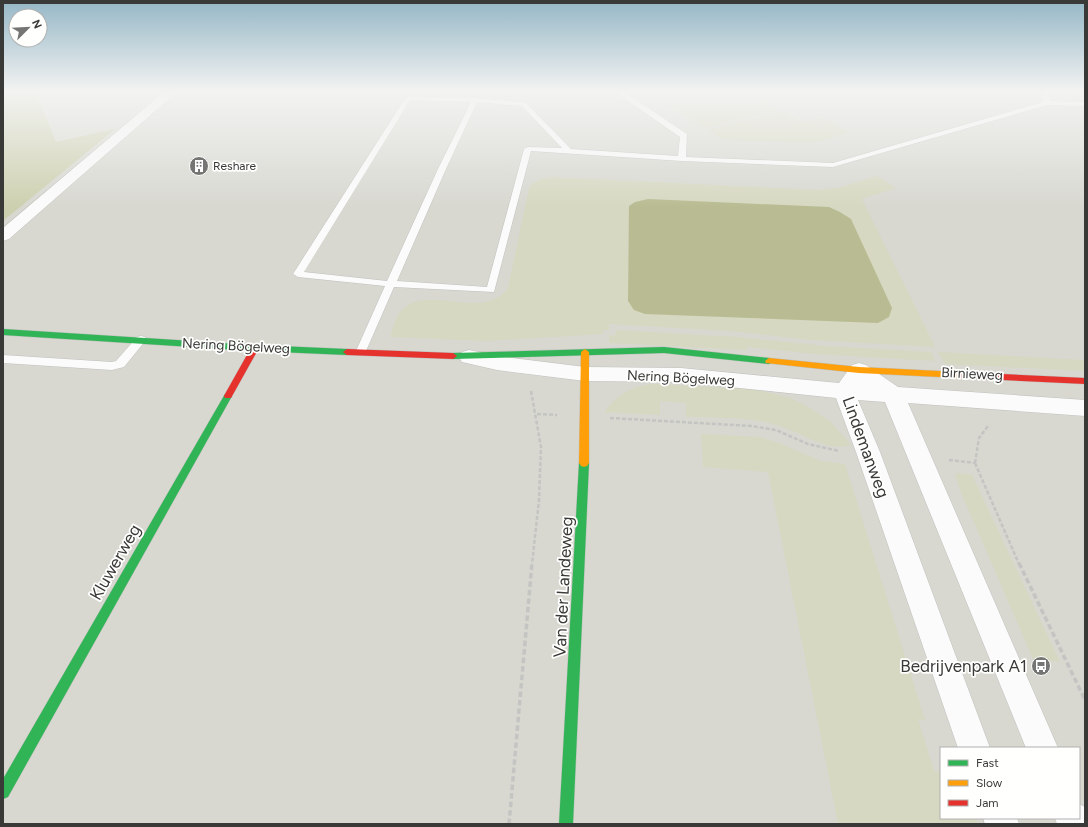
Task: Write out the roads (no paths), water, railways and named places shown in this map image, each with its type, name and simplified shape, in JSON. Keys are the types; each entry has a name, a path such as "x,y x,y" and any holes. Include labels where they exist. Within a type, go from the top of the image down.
{"street":[{"path":"3,236 127,130"},
{"name":"Nering Bögelweg","path":"3,332 255,348 361,351 469,357 500,354 664,350 859,370"},
{"name":"Kluwerweg","path":"3,792 255,348"},
{"name":"Van der Landeweg","path":"566,824 584,487 586,417 585,352"},
{"name":"Nering Bögelweg","path":"469,357 497,363 585,374 682,375 844,391 893,394"},
{"name":"Birnieweg","path":"859,370 1085,381"},
{"name":"Lindemanweg","path":"893,394 859,370 844,391 868,452 974,747"},
{"path":"893,394 1042,747"},
{"name":"Birnieweg","path":"893,394 1085,408"}],"lane":[{"path":"388,130 298,274 391,284 491,290 528,149 833,165 955,130"},
{"path":"361,351 461,130"},
{"path":"549,130 569,151"},
{"path":"674,130 684,136 682,158"},
{"path":"3,359 112,366 120,364 141,340"}],"place":[{"name":"Reshare","path":"199,166"},
{"name":"Bedrijvenpark A1","path":"1041,666"}]}
